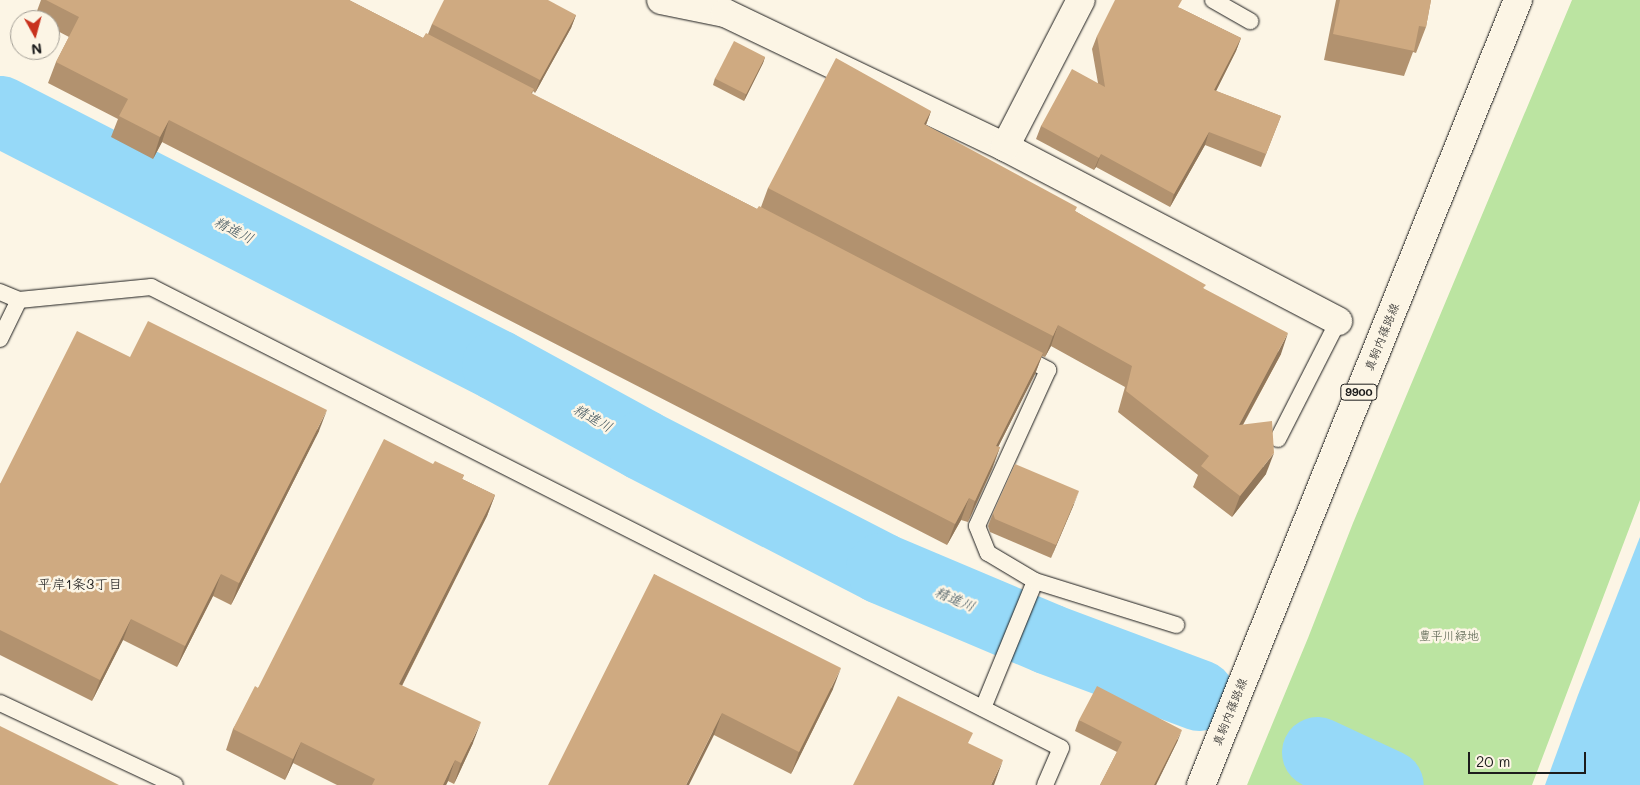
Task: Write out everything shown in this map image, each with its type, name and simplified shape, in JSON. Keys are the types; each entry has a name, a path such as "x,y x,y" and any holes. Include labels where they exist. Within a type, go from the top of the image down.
{"street":[{"path":"661,0 725,12 1006,147 1338,321"},
{"path":"1006,147 1081,0"},
{"name":"真駒内篠路線","path":"1201,785 1518,0"}],"lane":[{"path":"1213,0 1250,21"},
{"path":"0,292 19,300 151,287 1061,748 1045,785"},
{"path":"0,339 19,300"},
{"path":"1278,439 1338,321"},
{"path":"1004,347 1048,370 976,526 988,553 1035,581 1176,625"},
{"path":"984,708 1025,601 1035,581"},
{"path":"0,703 175,785"}],"green space":[{"name":"豊平川緑地","path":"1572,0 1640,0 1640,500 1532,785 1247,785 1353,523"}],"water":[{"path":"1640,537 1640,785 1545,785 1578,695"}],"building":[{"path":"46,0 349,0 423,38 426,33 534,89 531,93 757,209 759,206 1043,353 996,446 1000,447 975,501 969,498 955,524 169,120 160,137 119,116 128,99 56,62 60,60 60,54 79,17"},
{"path":"444,0 548,0 576,15 540,80 432,24"},
{"path":"1115,0 1182,0 1178,7 1241,38 1214,90 1281,116 1266,154 1209,132 1174,194 1101,154 1099,158 1041,126 1072,69 1105,87 1097,36"},
{"path":"1340,0 1431,0 1426,27 1419,26 1414,51 1333,34"},
{"path":"734,41 765,57 746,94 715,78"},
{"path":"836,58 931,111 924,124 1077,207 1075,211 1206,285 1203,288 1288,333 1239,425 1272,421 1274,453 1240,496 1201,466 1209,456 1126,391 1132,366 1058,325 1053,336 768,188"},
{"path":"148,321 327,410 239,583 221,574 185,646 131,619 100,680 0,630 0,484 77,331 130,357"},
{"path":"384,439 433,464 435,461 464,475 462,479 495,495 399,684 481,722 461,763 455,760 443,785 372,785 375,779 301,742 293,759 233,729 255,686 258,688"},
{"path":"1015,464 1079,491 1056,545 995,519 993,513"},
{"path":"654,574 841,668 799,752 722,713 686,785 548,785"},
{"path":"1097,686 1182,730 1154,785 1100,785 1122,742 1079,720"},
{"path":"898,696 973,733 968,743 1003,760 991,785 853,785"},
{"path":"0,726 119,785 0,785"}],"waterway":[{"name":"精進川","path":"0,111 497,365 643,445 881,568 1049,639 1199,695"},
{"name":"精進川","path":"1317,752 1388,785"}],"district":[{"name":"平岸1条3丁目","path":"80,584"}]}
